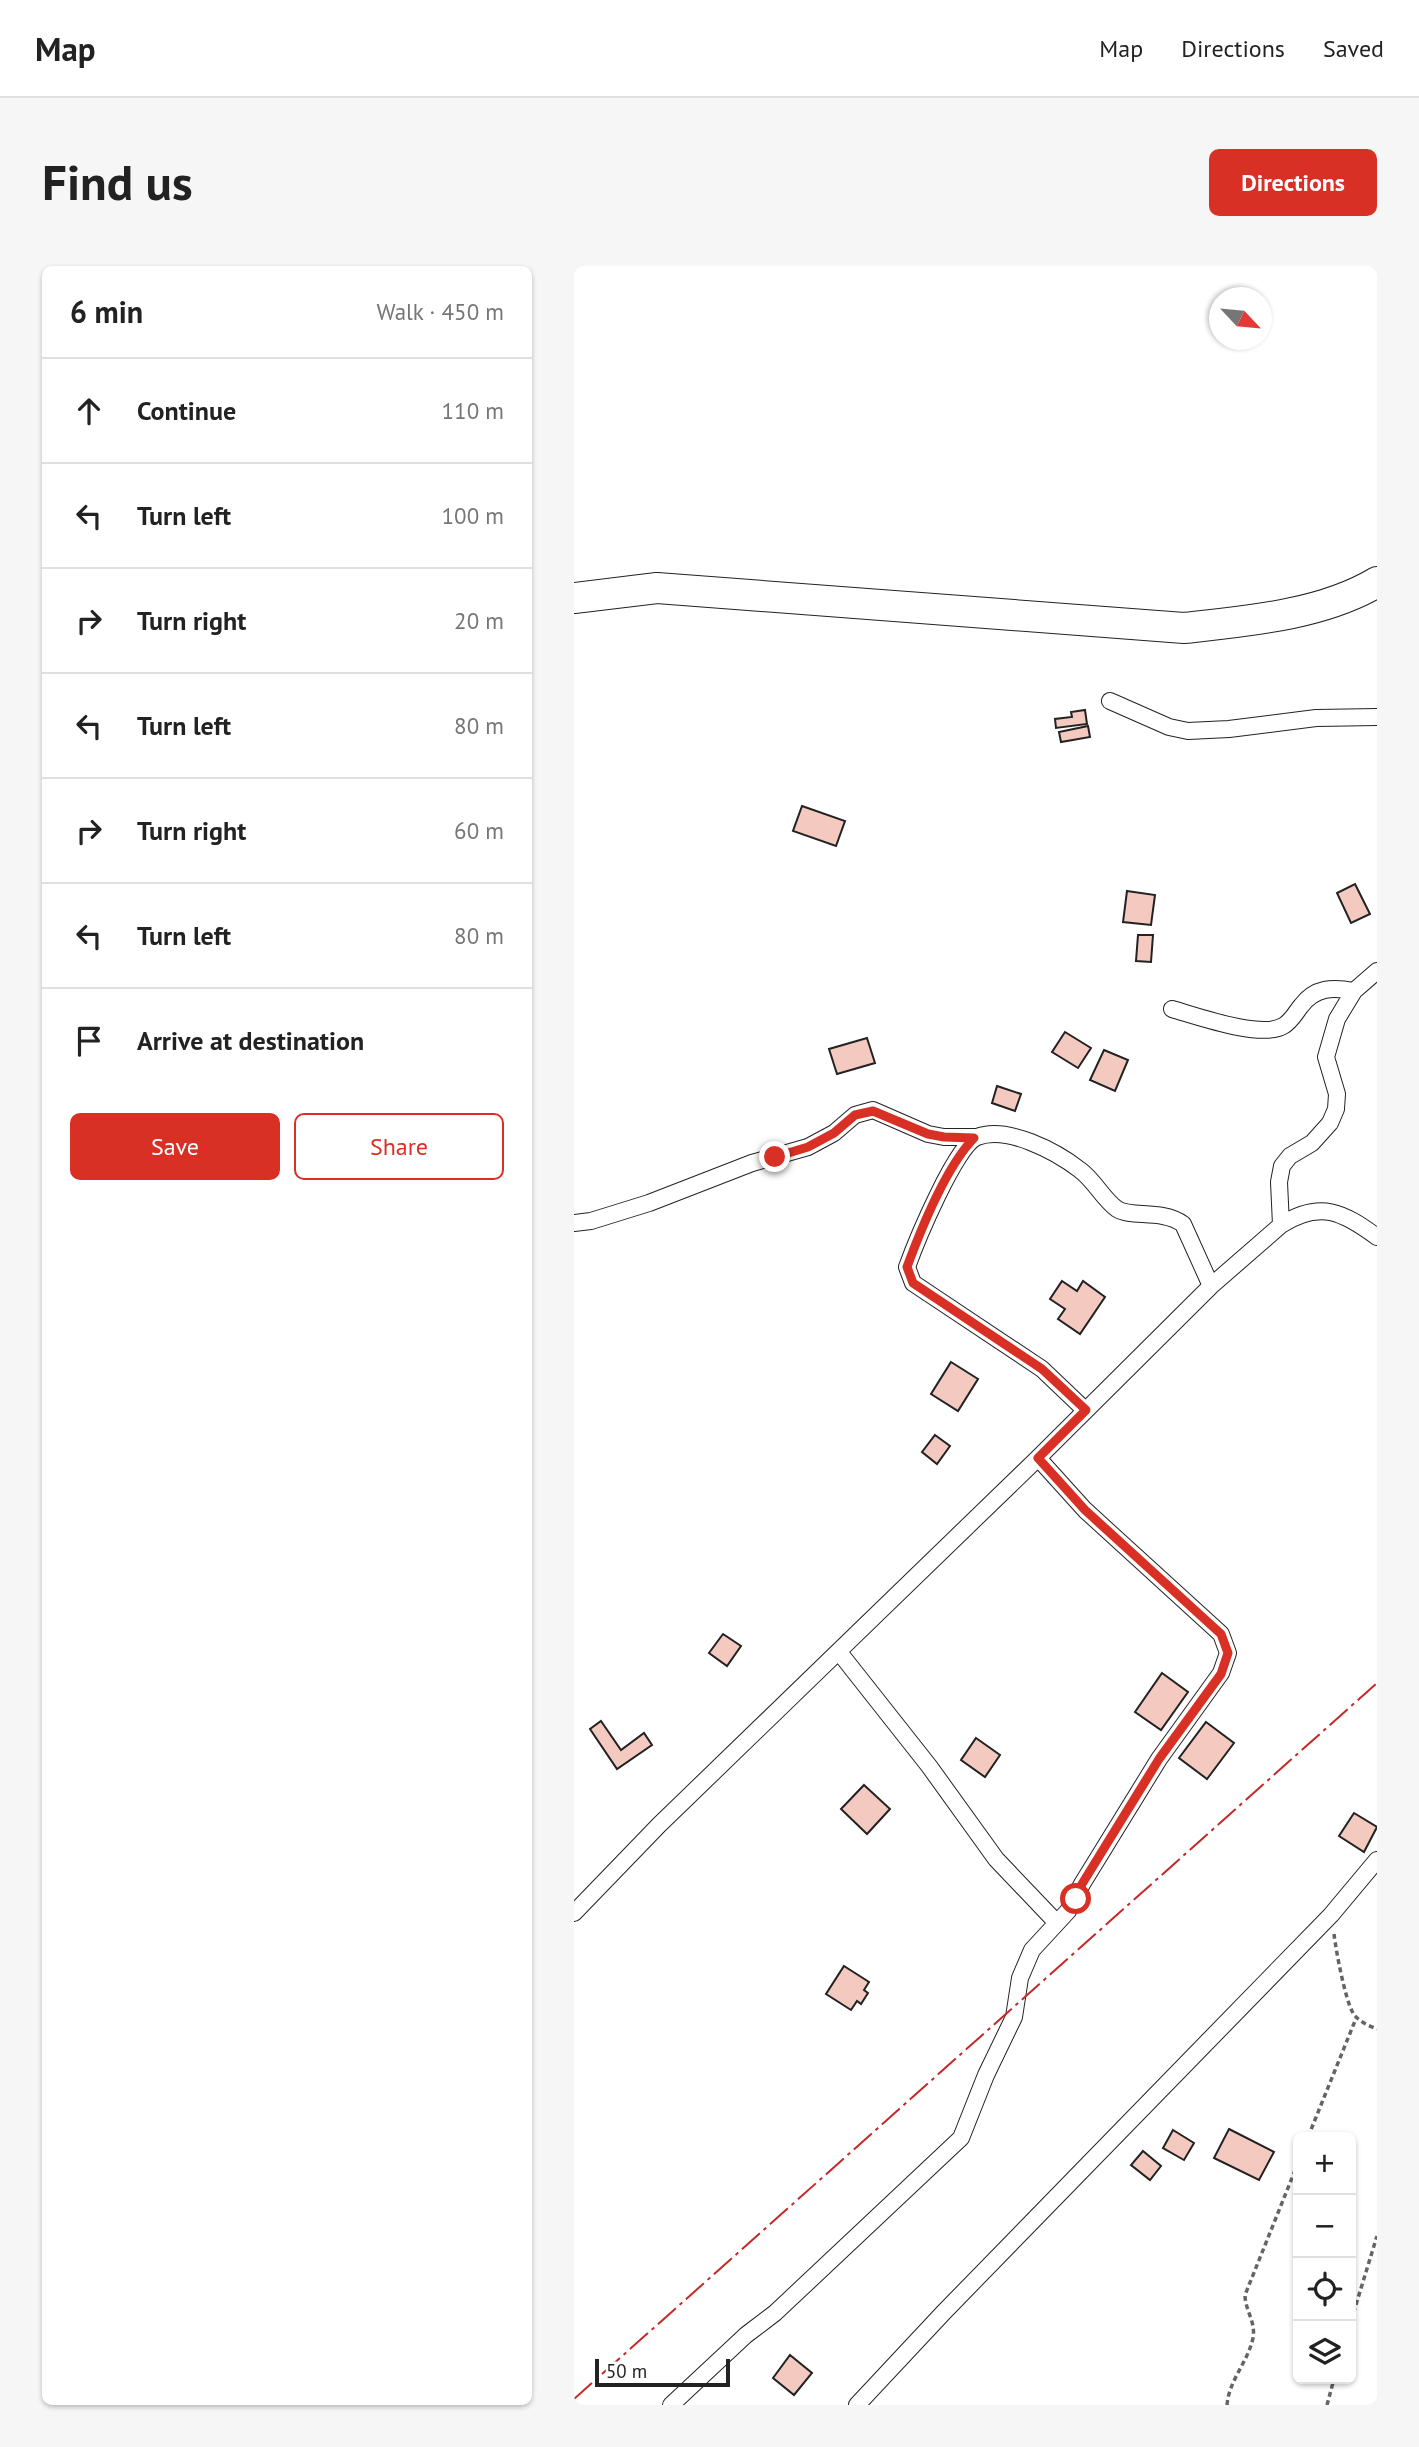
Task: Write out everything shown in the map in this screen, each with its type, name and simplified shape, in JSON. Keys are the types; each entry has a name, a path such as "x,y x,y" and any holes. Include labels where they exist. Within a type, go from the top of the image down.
{"highway":[{"path":"574,598 657,588 1184,628 1268,619 1357,594 1377,582"}],"street":[{"path":"1110,701 1168,727 1188,731 1229,729 1316,718 1377,717"},
{"path":"1281,1225 1279,1182 1282,1166 1290,1156 1311,1143 1330,1123 1336,1109 1337,1094 1326,1057 1337,1019 1354,991 1377,971"},
{"path":"1172,1009 1233,1027 1268,1030 1283,1026 1304,1002 1323,989 1332,987 1354,991"},
{"path":"574,1223 591,1221 649,1203 751,1163 808,1147 834,1133 855,1115 873,1111 928,1134 974,1138 989,1134 1011,1135 1037,1145 1080,1169 1105,1198 1121,1211 1177,1219 1183,1224 1211,1286"},
{"path":"974,1138 960,1153 916,1242 907,1267 913,1283 1042,1369 1086,1410"},
{"path":"574,1913 659,1825 1038,1458 1211,1286 1281,1225 1290,1219 1320,1209 1342,1214 1377,1237"},
{"path":"671,2405 746,2335 775,2313 961,2138 986,2075 1014,2017 1020,1978 1032,1950 1068,1910 1159,1759 1221,1674 1228,1653 1221,1634 1085,1510 1038,1458"},
{"path":"839,1652 929,1766 996,1859 1056,1922"},
{"path":"857,2405 953,2302 1331,1915 1377,1860"}],"path":[{"path":"1331,1915 1336,1951 1346,1990 1357,2016 1370,2027 1377,2029"},
{"path":"1310,2132 1357,2016"},
{"path":"1227,2405 1230,2388 1251,2346 1253,2336 1253,2325 1245,2304 1245,2295 1293,2175"},
{"path":"1356,2305 1377,2236"},
{"path":"1327,2405 1333,2384"}],"building":[{"path":"1085,710 1087,724 1056,728 1055,719 1072,717 1071,712"},
{"path":"1088,726 1090,737 1061,742 1059,732"},
{"path":"802,806 845,821 836,846 793,831"},
{"path":"1355,884 1370,914 1351,923 1337,893"},
{"path":"1127,891 1155,895 1151,925 1123,922"},
{"path":"1138,935 1153,935 1151,962 1136,961"},
{"path":"1065,1032 1091,1048 1078,1068 1052,1052"},
{"path":"867,1038 875,1063 837,1074 829,1049"},
{"path":"1104,1050 1128,1060 1115,1091 1090,1080"},
{"path":"997,1086 1021,1094 1015,1111 992,1103"},
{"path":"1062,1281 1077,1291 1083,1281 1105,1297 1080,1334 1058,1319 1065,1309 1050,1299"},
{"path":"951,1362 978,1379 958,1411 931,1394"},
{"path":"935,1435 950,1446 937,1464 922,1452"},
{"path":"723,1634 741,1646 727,1666 709,1653"},
{"path":"1162,1673 1188,1692 1161,1730 1135,1712"},
{"path":"601,1721 621,1750 644,1733 652,1745 617,1769 590,1729"},
{"path":"1206,1722 1234,1743 1207,1779 1179,1758"},
{"path":"976,1738 1000,1755 985,1777 961,1760"},
{"path":"864,1785 890,1809 867,1834 841,1809"},
{"path":"1354,1813 1377,1827 1364,1852 1339,1836"},
{"path":"844,1966 869,1982 864,1990 868,1993 861,2004 857,2001 851,2010 826,1994"},
{"path":"1229,2129 1274,2152 1259,2180 1214,2158"},
{"path":"1173,2130 1194,2143 1184,2160 1163,2148"},
{"path":"1143,2151 1161,2166 1150,2180 1131,2165"},
{"path":"790,2355 812,2373 794,2395 773,2378"}],"power":[{"path":"574,2399 1377,1683"}],"route":[{"path":"775,1157 808,1147 834,1133 855,1115 873,1111 928,1134 974,1138 960,1153 916,1242 907,1267 913,1283 1042,1369 1086,1410 1038,1458 1085,1510 1221,1634 1228,1653 1221,1674 1159,1759 1082,1884 1076,1899"}]}
